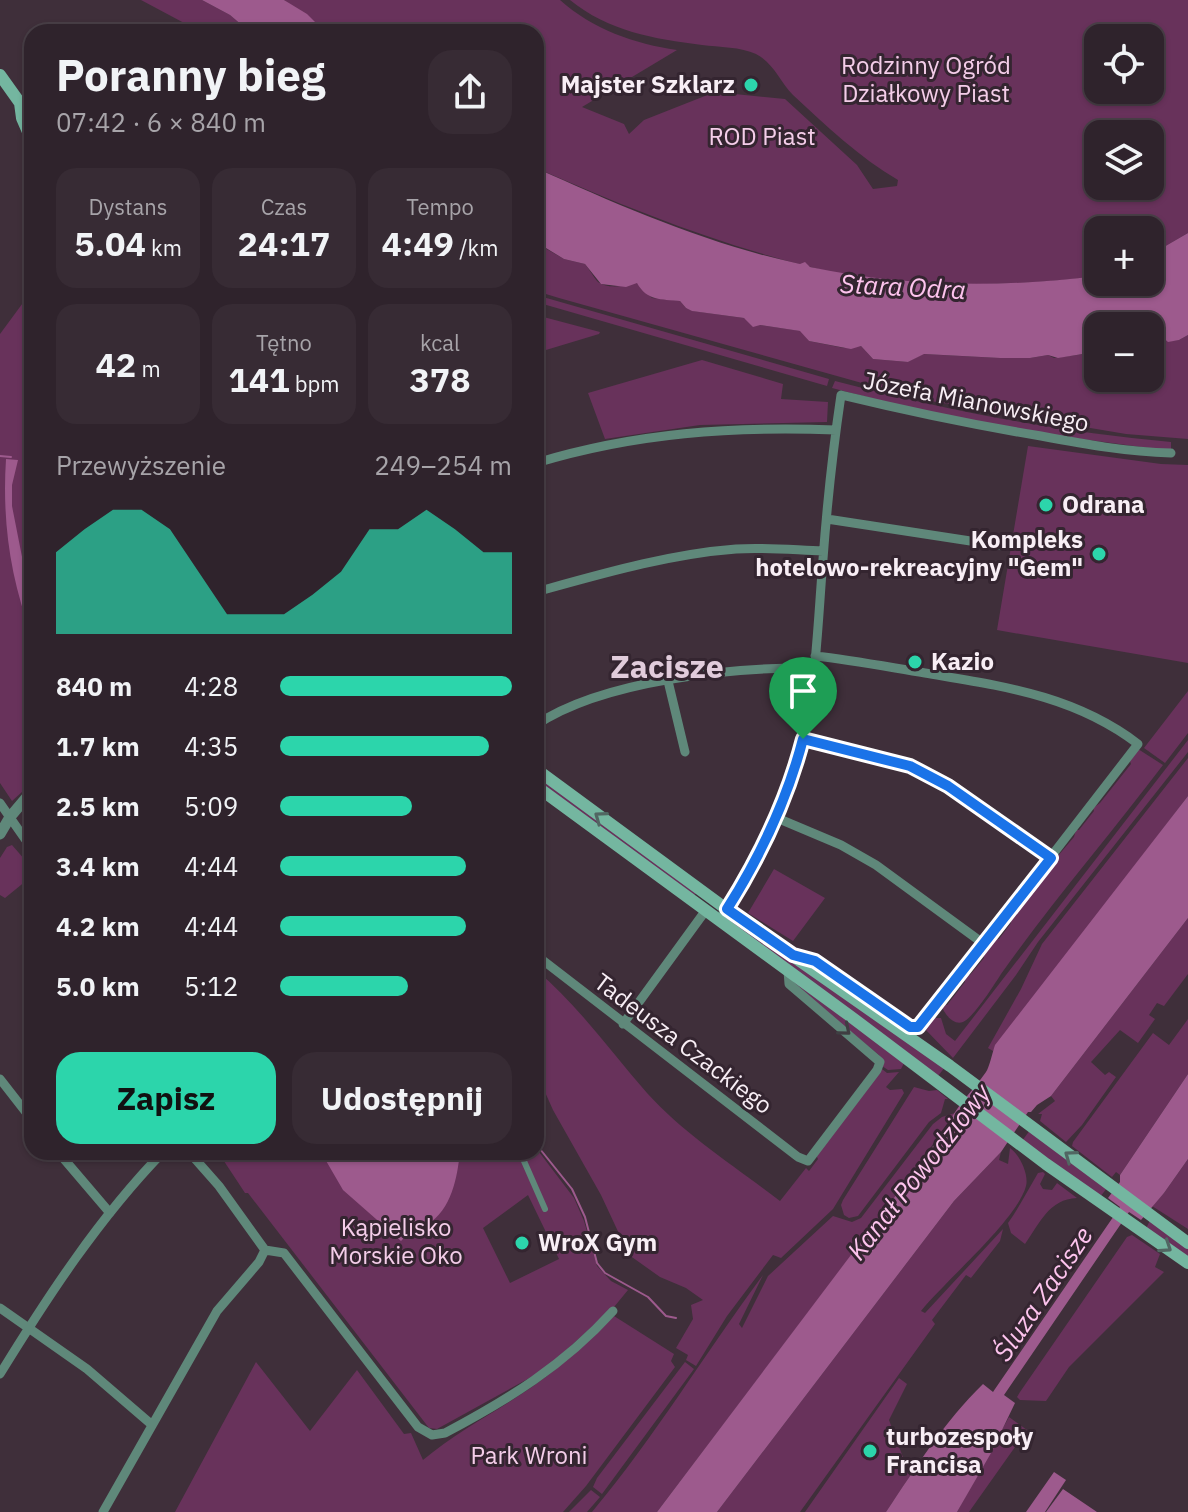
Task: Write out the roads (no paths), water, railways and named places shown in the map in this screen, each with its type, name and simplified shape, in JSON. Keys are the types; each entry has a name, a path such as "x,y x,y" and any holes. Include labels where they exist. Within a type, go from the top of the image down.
{"main road":[{"path":"1,77 24,98"},
{"path":"544,775 723,914 788,971 1012,1139 1188,1263"},
{"path":"544,792 706,910 723,914 793,955 1033,1127 1188,1243"}],"street":[{"name":"Józefa Mianowskiego","path":"723,914 754,864 777,818 803,739 814,668 823,551 841,395 928,416 1052,438 1112,448 1171,453"},
{"path":"544,461 606,444 681,432 744,428 836,430"},
{"path":"827,519 1003,546"},
{"path":"544,590 717,551 760,548 823,551"},
{"path":"793,955 812,959 910,1027 920,1026 1138,744 1108,723 1047,696 1009,687 815,656"},
{"path":"544,721 579,702 668,681 755,668 814,668"},
{"path":"668,681 685,752"},
{"path":"803,739 910,766 948,786 1051,858"},
{"path":"0,834 24,800"},
{"path":"0,803 24,837"},
{"path":"777,818 841,845 876,865 984,944"},
{"path":"623,1024 706,910"},
{"name":"Tadeusza Czackiego","path":"544,961 796,1155 811,1157 880,1064 879,1059 789,984 788,971"},
{"path":"0,1079 24,1110"},
{"path":"65,1160 110,1213"},
{"path":"0,1374 28,1328 110,1213 155,1160"},
{"path":"196,1160 238,1210 265,1250 284,1253 418,1427 432,1435 445,1433 529,1385 567,1356 613,1311"},
{"path":"524,1160 545,1209"},
{"path":"103,1512 217,1311 259,1262 265,1250"},
{"path":"0,1308 87,1369 151,1424"}],"water":[{"path":"202,0 284,0 317,24 241,24"},
{"name":"Stara Odra","path":"544,171 633,210 733,246 800,264 805,262 810,267 882,279 990,284 1084,278 1084,296 1164,296 1164,247 1188,233 1188,335 1168,342 1164,338 1164,312 1084,312 1084,354 1058,358 1048,355 1000,358 924,354 908,362 873,359 861,346 851,349 809,341 800,331 760,325 753,327 744,318 692,311 680,301 650,296 637,283 626,287 601,284 585,264 564,259 544,247"},
{"path":"6,459 18,460 12,485 12,506 24,567 24,614 9,549 5,504"},
{"name":"Kanał Powodziowy","path":"1188,796 1188,918 1051,1096 1028,1112 1001,1152 954,1201 717,1512 657,1512 946,1129 986,1072 995,1045"},
{"path":"1188,1074 1188,1159 1141,1220 1129,1212 1004,1395 1015,1403 957,1512 886,1512 932,1445 969,1399 983,1384 993,1392 1120,1207 1108,1198"},
{"path":"326,1160 459,1160 448,1202 427,1225 401,1241 343,1190"},
{"path":"1054,1472 1066,1480 1045,1512 1026,1512"},
{"path":"1063,1489 1097,1512 1046,1512"}],"waterway":[{"path":"0,456 11,457"},
{"path":"544,1154 572,1189 585,1217 597,1263 605,1273 648,1297 666,1316 676,1318"}],"place":[{"name":"Majster Szklarz","path":"751,85"},
{"name":"Odrana","path":"1046,505"},
{"name":"Kompleks hotelowo-rekreacyjny \"Gem\"","path":"1099,554"},
{"name":"Kazio","path":"915,662"},
{"name":"WroX Gym","path":"522,1243"},
{"name":"turbozespoły Francisa","path":"870,1451"}],"district":[{"name":"Zacisze","path":"667,667"}],"park label":[{"name":"Rodzinny Ogród Działkowy Piast","path":"926,80"},
{"name":"ROD Piast","path":"762,137"},
{"name":"Kąpielisko Morskie Oko","path":"396,1242"},
{"name":"Park Wroni","path":"529,1456"}],"water label":[{"name":"Śluza Zacisze","path":"1043,1294"}]}
